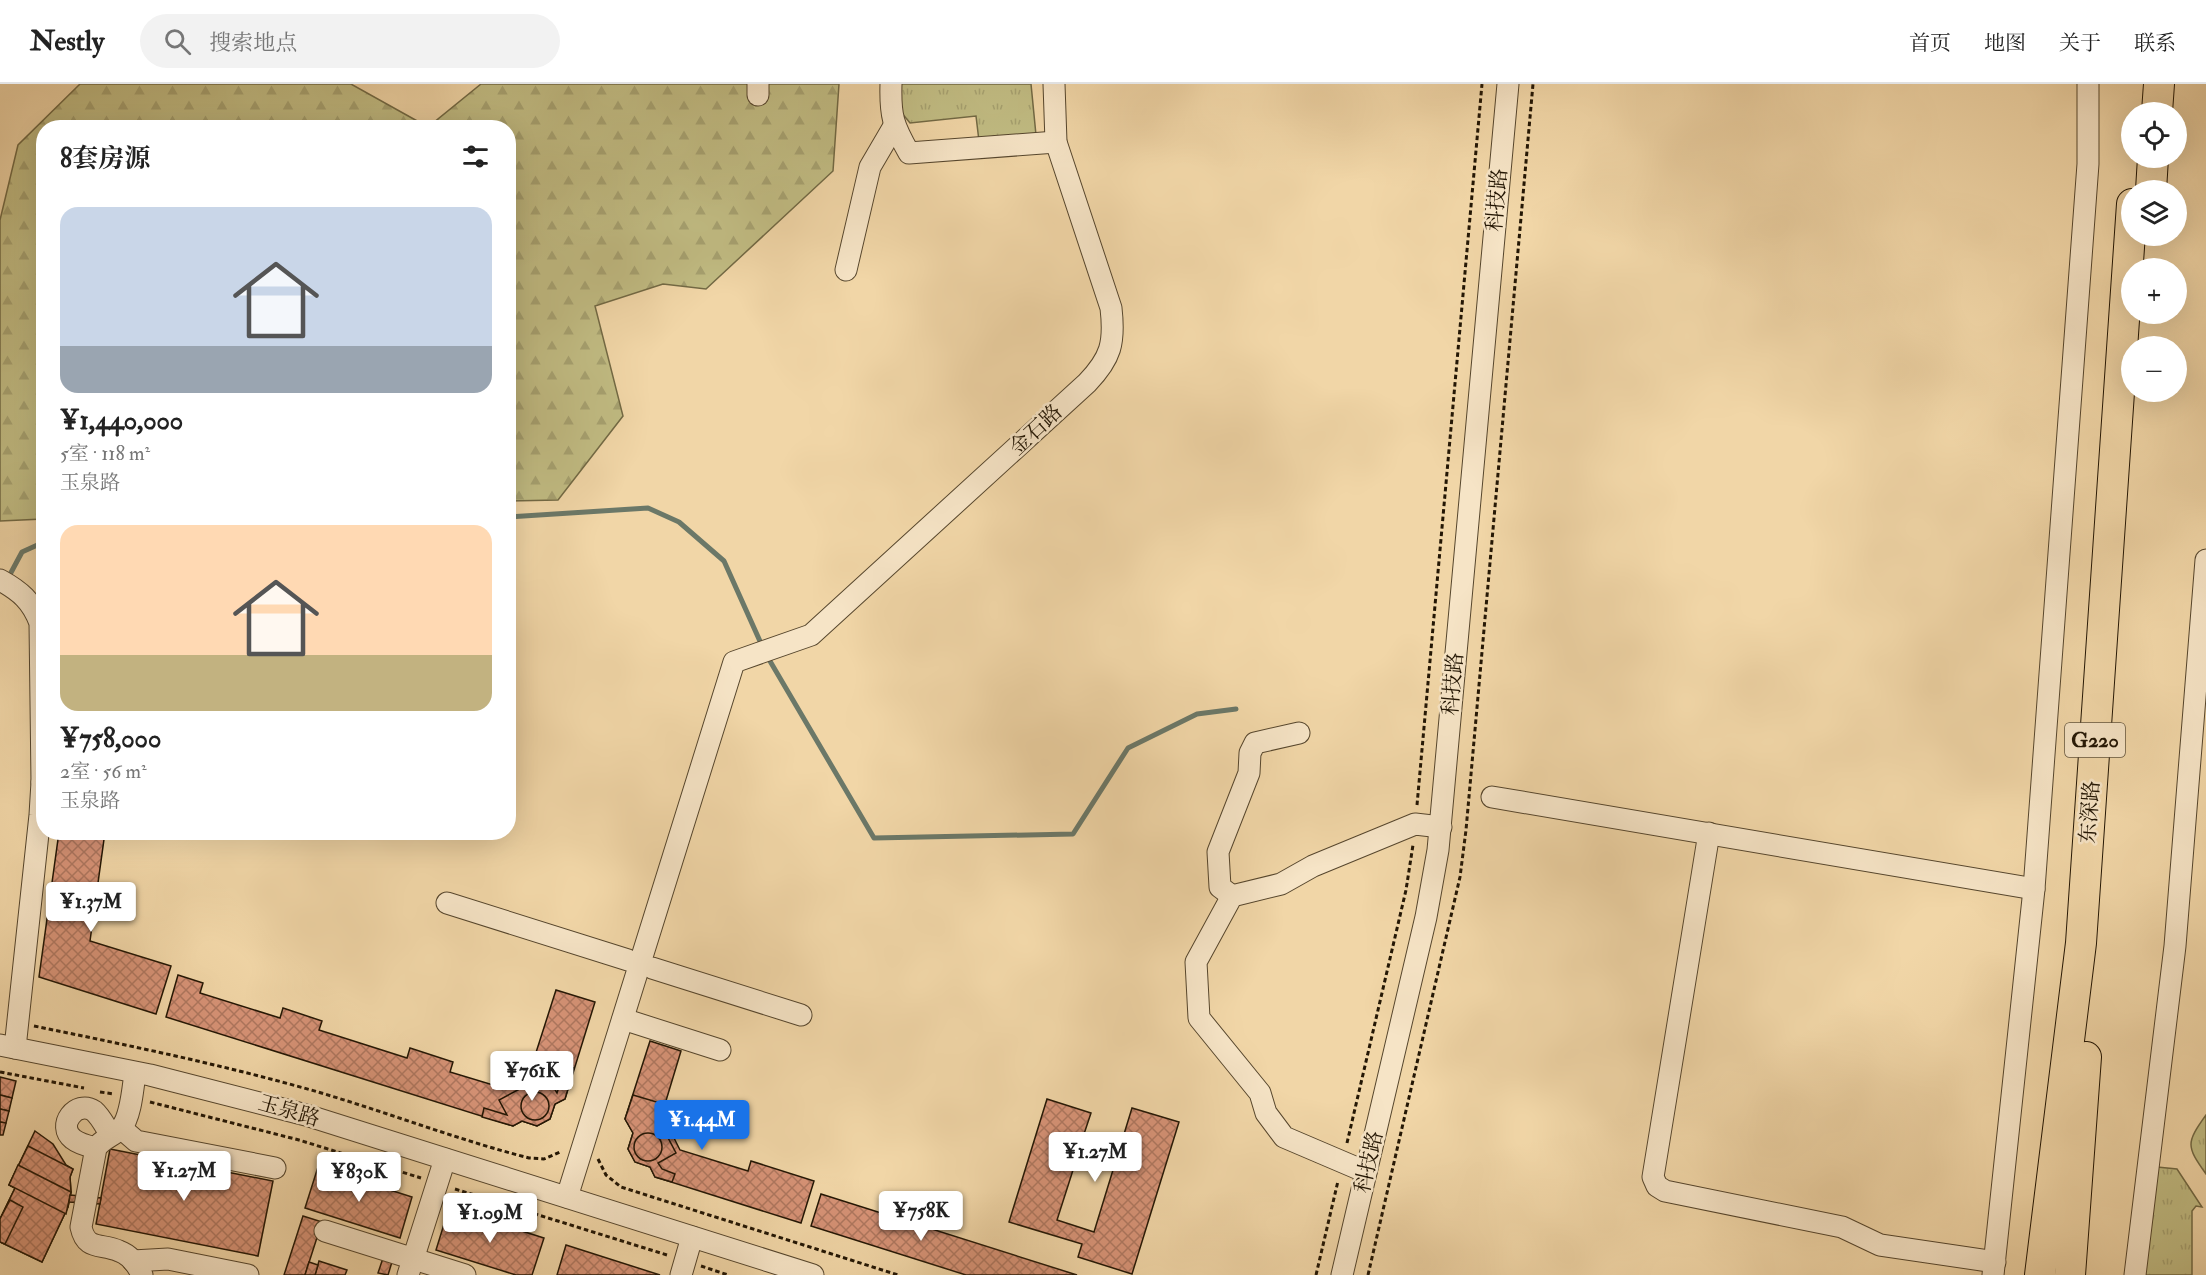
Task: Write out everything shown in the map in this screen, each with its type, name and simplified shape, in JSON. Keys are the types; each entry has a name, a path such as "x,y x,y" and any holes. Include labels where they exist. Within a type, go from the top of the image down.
{"highway":[{"path":"2138,102 2139,84"},
{"path":"2158,102 2159,84"},
{"name":"东深路","path":"2040,1275 2081,943 2129,246"},
{"name":"东深路","path":"2070,1275 2135,402"}],"street":[{"path":"891,84 894,126 909,153 1056,142"},
{"name":"金石路","path":"623,1019 734,662 811,635 1101,368 1110,351 1114,330 1111,308 1056,142 1054,84"},
{"name":"科技路","path":"1342,1275 1435,873 1508,84"},
{"path":"1709,833 1653,1177 1657,1186 1665,1191 1842,1227 1880,1245 1994,1268 2034,889 2088,164 2088,84"},
{"path":"846,270 870,167 894,126"},
{"path":"2135,1275 2175,946 2206,560"},
{"path":"8,584 29,601 36,615"},
{"path":"1232,896 1220,887 1218,852 1249,773 1250,753 1255,742 1299,733"},
{"path":"1492,797 2034,889"},
{"path":"1366,1172 1284,1137 1266,1113 1260,1093 1199,1018 1196,962 1232,896 1281,884 1313,866 1415,825 1441,827"},
{"path":"8,1047 16,1023 37,840"},
{"path":"447,903 628,960"},
{"path":"652,968 801,1015"},
{"path":"567,1197 623,1019 720,1050"},
{"name":"玉泉路","path":"8,1047 228,1094 295,1112 813,1275"},
{"path":"135,1073 127,1117 109,1137 81,1221 82,1231 91,1244 120,1251 138,1268 168,1259 248,1275"},
{"path":"109,1137 275,1168"},
{"path":"411,1267 445,1159"},
{"path":"325,1231 411,1267 465,1275"},
{"path":"683,1268 693,1237"}],"path":[{"path":"1345,1150 1406,890 1415,825 1482,84"},
{"path":"16,1023 155,1050 234,1069 529,1158 548,1157 565,1148"},
{"path":"0,1072 88,1089"},
{"path":"99,1091 122,1096"},
{"path":"144,1100 299,1140 437,1183 683,1268 728,1275"},
{"path":"1316,1275 1340,1173"}],"green space":[{"path":"80,84 351,84 415,120 43,120"},
{"path":"481,84 839,84 833,171 706,289 663,284 595,306 623,416 558,500 516,501 516,120 437,120"},
{"path":"899,84 1031,84 1036,135 979,141 976,116 910,123 901,112"},
{"path":"36,127 36,519 0,521 0,220 18,145"},
{"path":"2206,1115 2206,1174 2195,1157 2191,1144 2195,1132"},
{"path":"2157,1167 2177,1169 2202,1207 2196,1206 2192,1211 2192,1275 2144,1275"}],"building":[{"path":"58,840 104,840 90,941 171,966 156,1014 39,977"},
{"path":"178,975 203,983 200,993 280,1018 283,1008 322,1021 319,1030 407,1058 410,1048 453,1062 450,1072 493,1085 532,1065 556,990 595,1002 565,1099 555,1104 550,1119 537,1126 522,1121 513,1126 166,1017"},
{"path":"650,1041 681,1051 662,1114 680,1150 748,1171 751,1161 814,1181 801,1223 655,1177 650,1167 635,1162 628,1149 633,1133 625,1119"},
{"path":"566,1065 574,1068 565,1099 555,1104 550,1119 537,1126 522,1121 513,1126 482,1117 484,1108 507,1115 499,1100 546,1075 557,1093"},
{"path":"0,1077 16,1081 12,1098 0,1095"},
{"path":"535,1092 545,1096 549,1106 545,1116 535,1120 525,1116 521,1106 525,1096"},
{"path":"0,1095 12,1098 9,1111 0,1109"},
{"path":"633,1095 660,1103 656,1115 676,1153 658,1163 662,1169 675,1174 672,1182 655,1177 650,1167 635,1162 628,1149 633,1133 625,1119"},
{"path":"1047,1099 1091,1113 1083,1137 1093,1140 1084,1170 1074,1167 1057,1220 1094,1232 1132,1108 1179,1122 1132,1274 1078,1257 1082,1244 1009,1222"},
{"path":"0,1109 9,1111 6,1123 0,1122"},
{"path":"0,1122 6,1123 3,1135 0,1135"},
{"path":"35,1131 53,1144 66,1165 73,1169 70,1177 71,1192 68,1207 42,1262 0,1242 0,1219 15,1188 9,1185"},
{"path":"648,1133 658,1137 662,1147 658,1157 648,1161 638,1157 634,1147 638,1137"},
{"path":"28,1146 73,1169 70,1177 71,1192 68,1207 42,1262 0,1242 0,1219 15,1188 9,1185"},
{"path":"110,1149 273,1181 258,1256 96,1224"},
{"path":"18,1165 71,1192 66,1214 9,1185"},
{"path":"318,1167 412,1197 400,1238 305,1208"},
{"path":"821,1194 1077,1275 966,1275 811,1226"},
{"path":"70,1195 101,1198 100,1204 69,1202"},
{"path":"10,1200 23,1207 5,1244 0,1242 0,1219"},
{"path":"449,1208 544,1238 532,1275 516,1275 436,1250"},
{"path":"303,1216 322,1222 305,1275 284,1275"},
{"path":"566,1245 660,1275 557,1275"},
{"path":"383,1258 392,1262 388,1275 378,1273"},
{"path":"319,1261 347,1270 345,1275 315,1275"},
{"path":"309,1262 318,1265 315,1275 305,1275"}],"waterway":[{"path":"516,516 648,508 679,522 724,561 763,648"},
{"path":"7,580 22,552 36,546"},
{"path":"767,656 874,838 1073,834 1128,748 1197,714 1236,709"}]}
